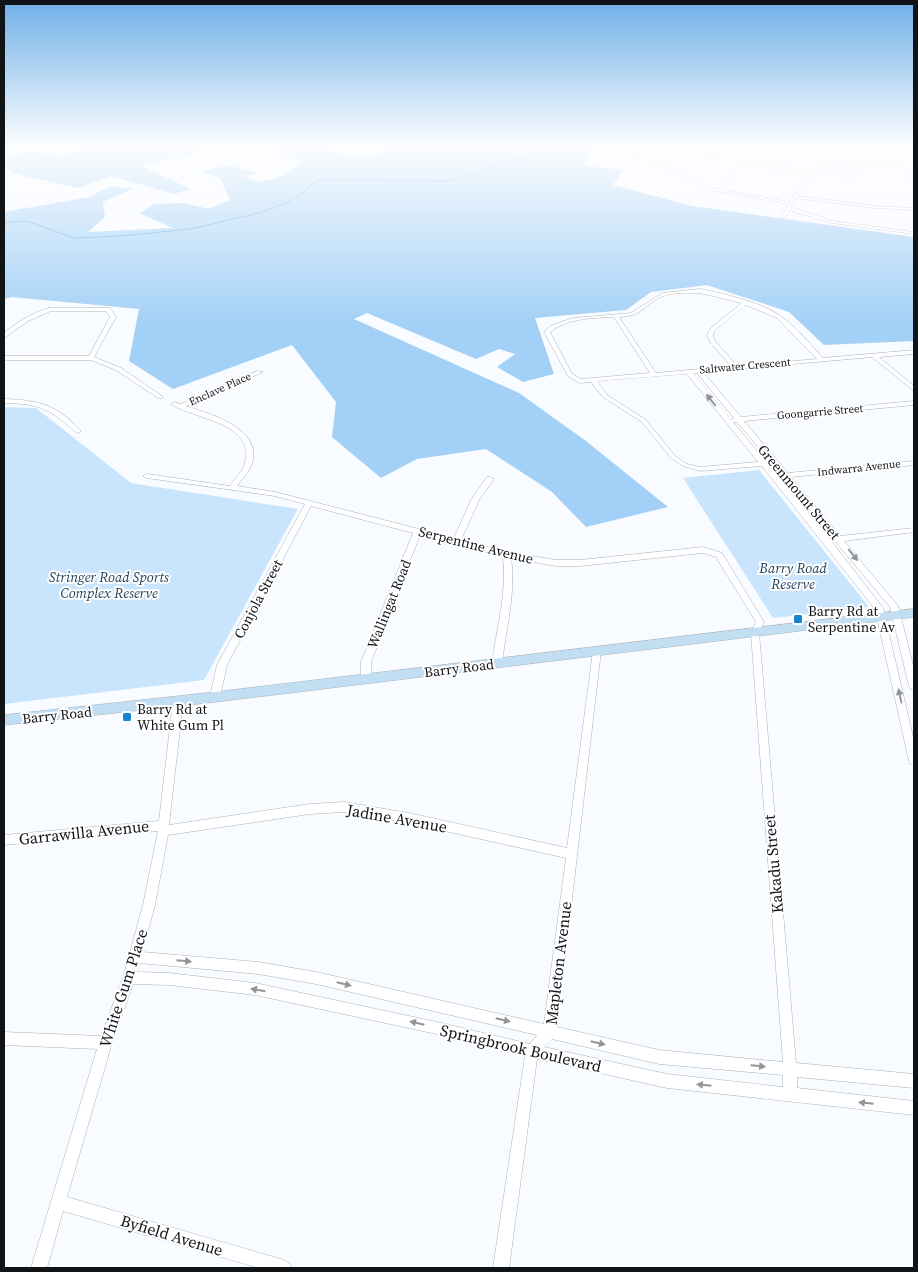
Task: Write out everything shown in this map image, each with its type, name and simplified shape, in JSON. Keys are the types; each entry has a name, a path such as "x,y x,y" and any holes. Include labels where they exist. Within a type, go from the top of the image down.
{"street":[{"path":"782,217 790,205"},
{"path":"862,205 914,209"},
{"path":"788,208 812,214 832,222 914,233"},
{"path":"654,374 616,316 638,313 657,297 671,293 699,291 778,316 822,360"},
{"path":"735,367 712,341 710,335 714,329 744,304"},
{"path":"4,336 37,313 51,309 108,309 113,317 91,358"},
{"name":"Saltwater Crescent","path":"616,316 563,321 552,326 546,332 570,376 576,380 593,380 914,352"},
{"path":"873,355 914,389"},
{"path":"4,358 91,358 109,363 160,397"},
{"name":"Greenmount Street","path":"698,370 737,420 894,606 914,686"},
{"name":"Greenmount Street","path":"688,371 879,608 909,715 914,761"},
{"name":"Enclave Place","path":"233,487 249,462 250,450 247,440 238,430 228,424 177,406 260,372"},
{"path":"593,380 605,396 644,421 665,448 681,464 700,469 774,462"},
{"path":"4,401 43,404 52,408 78,431"},
{"name":"Goongarrie Street","path":"726,420 914,403"},
{"name":"Indwarra Avenue","path":"774,477 914,463"},
{"name":"Serpentine Avenue","path":"147,476 275,494 507,555 556,563 580,563 703,550 719,555 760,622 755,633"},
{"path":"456,542 475,500 490,479"},
{"name":"Conjola Street","path":"215,698 222,665 309,503"},
{"path":"826,540 914,530"},
{"name":"Wallingat Road","path":"366,678 366,662 418,531"},
{"path":"497,663 508,605 509,570 507,555"},
{"name":"Barry Road","path":"4,720 215,698 366,678 914,613"},
{"name":"Kakadu Street","path":"755,633 790,1068 790,1095"},
{"name":"Mapleton Avenue","path":"532,1052 550,1031 597,651"},
{"name":"White Gum Place","path":"39,1268 105,1043 128,978 150,905 163,828 178,702"},
{"name":"Jadine Avenue","path":"163,828 310,809 344,808 409,818 571,854"},
{"name":"Garrawilla Avenue","path":"4,840 163,828"},
{"name":"Springbrook Boulevard","path":"135,956 258,968 316,978 658,1057 914,1081"},
{"name":"Springbrook Boulevard","path":"128,978 169,979 255,989 446,1030 532,1052 667,1082 914,1108"},
{"path":"4,1038 105,1043"},
{"path":"501,1268 532,1052"},
{"name":"Byfield Avenue","path":"59,1202 284,1268"}],"green space":[{"name":"Stringer Road Sports Complex Reserve","path":"4,407 36,408 131,483 298,509 204,680 4,704"},
{"name":"Barry Road Reserve","path":"759,470 869,607 773,618 683,478"}],"shaded area":[{"path":"42,205 103,205 105,217 88,232 173,228 139,213 152,205 194,205 209,209 217,205 690,205 914,237 914,341 824,345 789,312 707,285 651,292 626,310 535,318 554,374 523,382 497,367 515,354 499,349 476,359 367,313 354,319 519,393 586,441 668,507 586,527 552,492 486,449 417,459 381,478 332,437 336,402 292,345 173,389 129,361 139,309 12,297 4,299 4,212"}],"waterway":[{"path":"4,222 27,221 74,238 121,236 190,229 259,213 280,205"}],"place":[{"name":"Barry Rd at Serpentine Av","path":"798,619"},
{"name":"Barry Rd at White Gum Pl","path":"127,717"}]}
